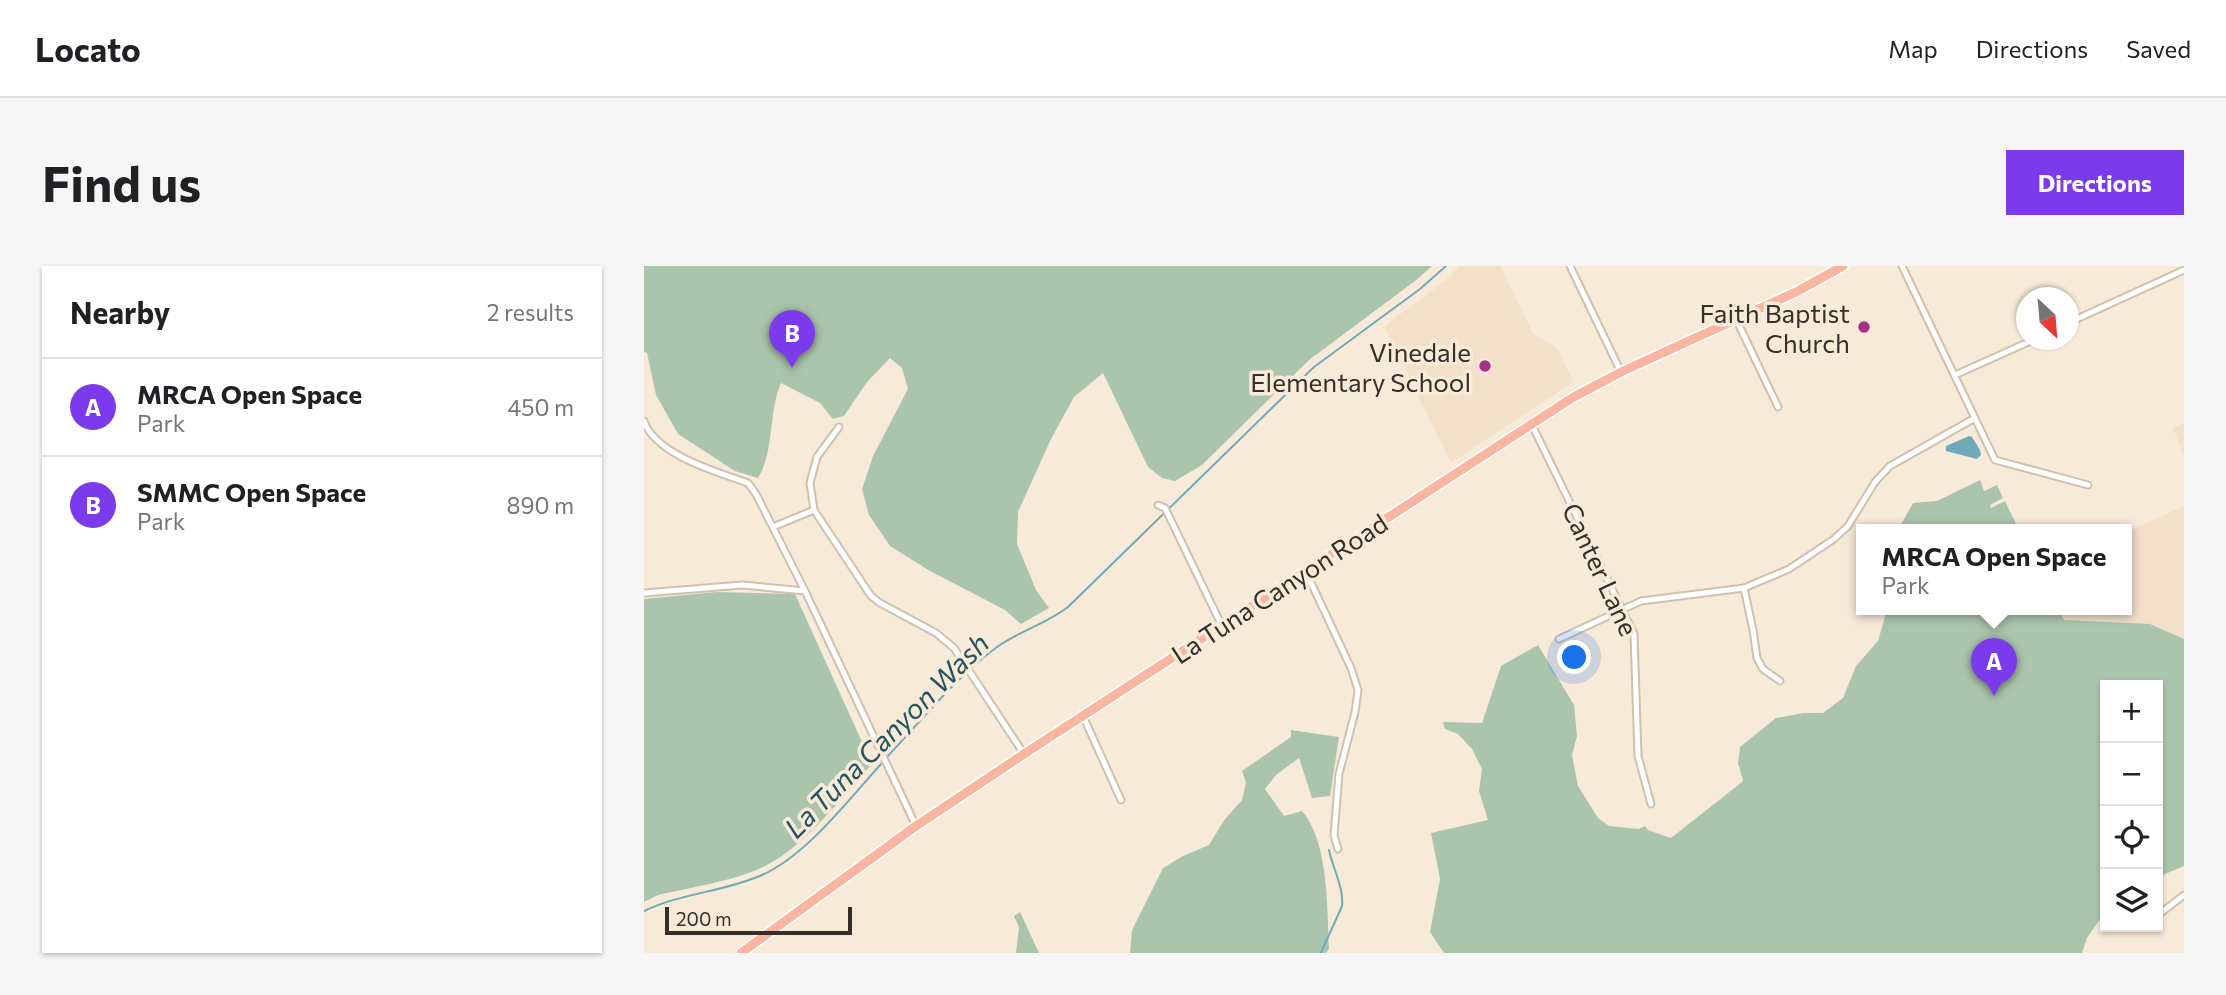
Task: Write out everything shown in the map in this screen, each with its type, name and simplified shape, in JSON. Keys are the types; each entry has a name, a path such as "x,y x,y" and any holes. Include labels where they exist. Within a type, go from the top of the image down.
{"main road":[{"name":"La Tuna Canyon Road","path":"741,953 916,826 1579,394 1798,291 1843,266"}],"street":[{"path":"1570,266 1621,372"},
{"path":"1902,266 1995,460 2088,485"},
{"path":"2079,318 2184,270"},
{"path":"1736,319 1778,407"},
{"path":"1955,376 2016,348"},
{"path":"1559,639 1642,601 1744,588 1789,569 1850,524 1875,482 1891,466 1975,418"},
{"path":"644,421 646,428 671,452 748,483 757,494 916,826"},
{"name":"Canter Lane","path":"1532,425 1623,610 1636,642 1638,756 1651,804"},
{"path":"839,427 817,457 810,484 814,510 871,596 947,641 968,667 1024,754"},
{"path":"1158,505 1166,512 1222,626"},
{"path":"773,527 814,510"},
{"path":"1306,572 1351,668 1358,690 1339,774 1334,835 1338,849"},
{"path":"644,593 742,585 805,591"},
{"path":"1744,588 1757,658 1763,668 1780,681"},
{"path":"1083,716 1121,800"},
{"path":"2163,911 2184,895"}],"shaded area":[{"name":"Vinedale Elementary School","path":"1459,266 1500,266 1533,333 1558,349 1573,382 1451,463 1384,326 1446,280"},
{"path":"2184,423 2184,456 2173,428"},
{"path":"2184,506 2184,721 2163,692 2163,680 2100,680 2100,693 2061,615 2132,615 2132,530"}],"green space":[{"path":"644,266 1432,266 1309,360 1202,465 1175,481 1162,478 1148,467 1103,373 1074,397 1051,439 1018,512 1017,544 1036,590 1049,608 1021,624 1005,610 930,571 890,546 869,515 862,489 873,456 908,389 902,368 890,358 867,382 844,416 833,419 820,403 781,383 774,407 767,456 758,478 735,471 678,434 656,395 647,353 644,352"},
{"path":"1980,480 1984,491 1997,485 2003,498 1990,505 1991,508 2005,501 2016,524 1901,524 1913,503 1937,501"},
{"path":"716,592 795,594 872,764 810,833 767,865 714,883 658,895 644,902 644,599"},
{"path":"1885,615 2062,615 2064,620 2150,624 2184,639 2184,866 2163,875 2163,680 2100,680 2100,919 2087,938 2082,953 1444,953 1430,932 1440,879 1431,833 1488,820 1479,791 1482,769 1472,749 1458,734 1445,729 1443,722 1482,723 1501,666 1538,645 1574,705 1577,736 1572,755 1578,786 1598,818 1609,826 1639,829 1645,826 1648,830 1671,838 1742,782 1738,763 1740,747 1776,718 1803,713 1823,713 1843,698 1856,666 1878,641"},
{"path":"1291,730 1339,737 1330,796 1312,798 1299,758 1276,775 1265,789 1284,816 1302,811 1311,824 1325,877 1329,949 1326,953 1130,953 1132,930 1163,868 1209,845 1225,819 1242,800 1246,783 1242,771 1291,737"},
{"path":"1020,912 1039,953 1016,953 1019,927 1014,916"}],"water":[{"path":"1969,436 1980,450 1981,455 1977,459 1946,451 1946,446"}],"waterway":[{"name":"La Tuna Canyon Wash","path":"886,758 953,685 982,658 1005,641 1068,607 1314,367 1420,289 1446,266"},
{"name":"La Tuna Canyon Wash","path":"644,911 673,900 748,881 779,866 811,840 882,763"},
{"path":"1321,953 1342,906 1340,885 1329,850"}],"place":[{"name":"Faith Baptist Church","path":"1864,327"},
{"name":"Vinedale Elementary School","path":"1485,366"},
{"name":"SMMC Open Space","path":"792,368"},
{"name":"MRCA Open Space","path":"1994,696"}]}
